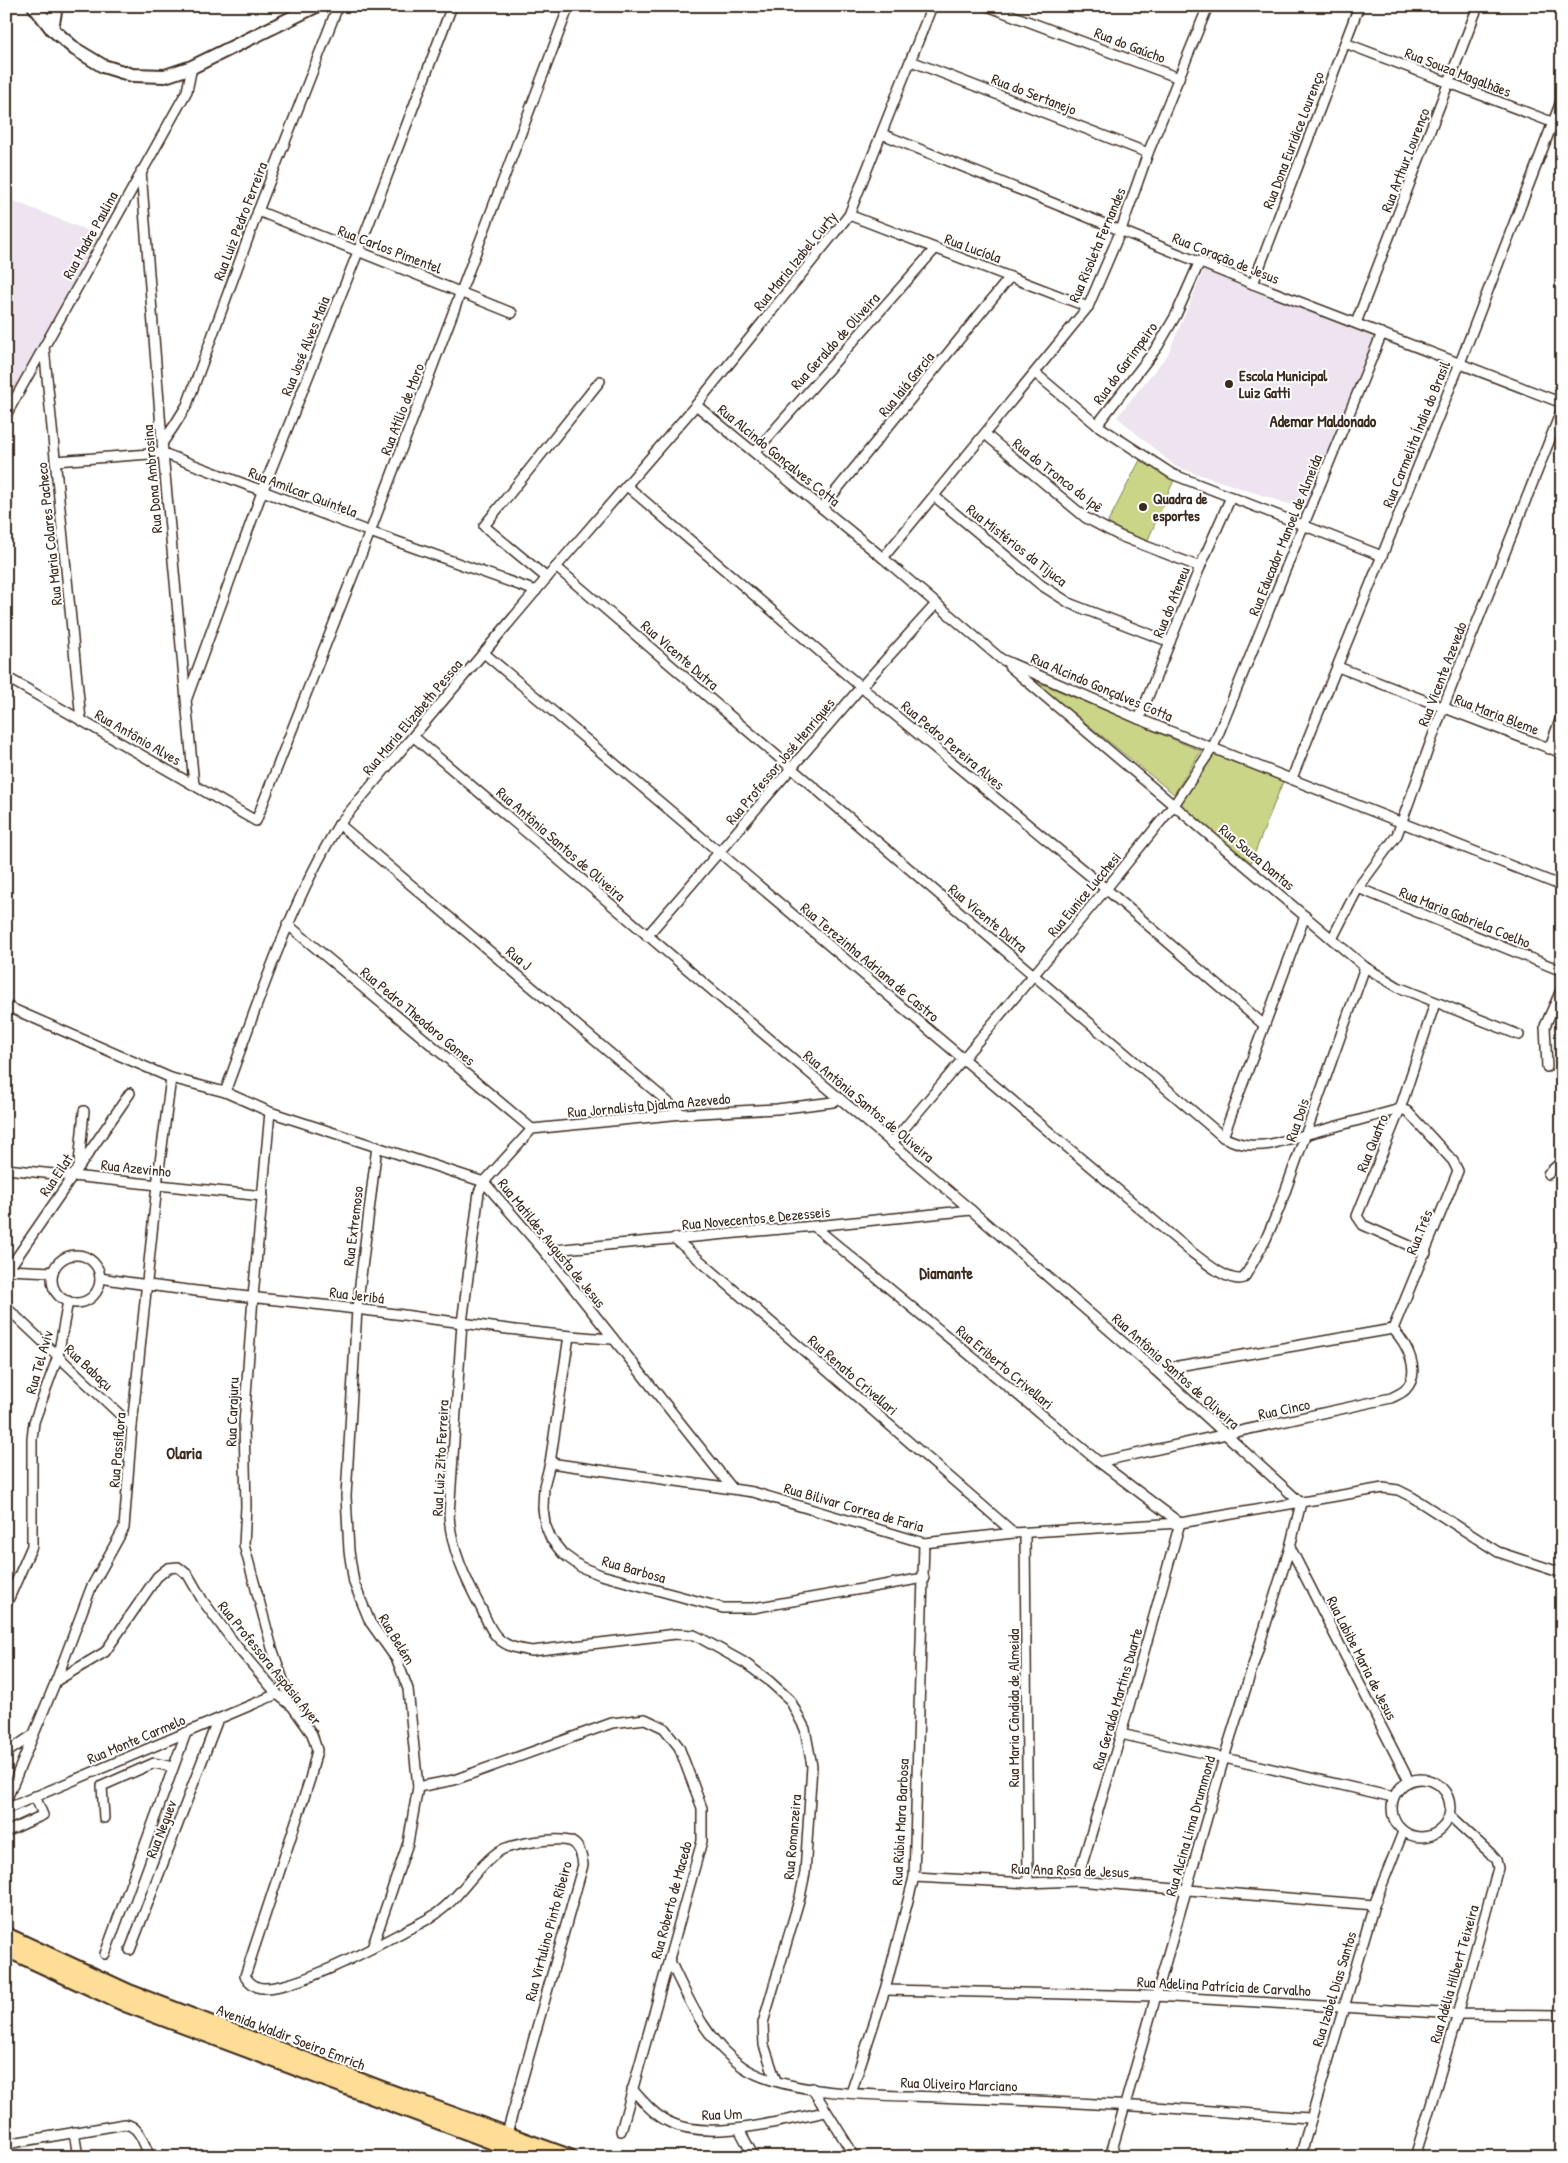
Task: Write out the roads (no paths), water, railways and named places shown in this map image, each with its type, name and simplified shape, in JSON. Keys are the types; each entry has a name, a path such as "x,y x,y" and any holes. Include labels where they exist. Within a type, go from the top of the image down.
{"main road":[{"path":"34,6 52,28 75,49 103,66 132,75 165,76 192,67 316,6"},
{"path":"52,28 56,6"},
{"name":"Avenida Waldir Soeiro Emrich","path":"6,1935 129,1992 382,2089 570,2157"},
{"name":"Avenida Waldir Soeiro Emrich","path":"6,1949 125,2004 533,2157"}],"street":[{"name":"Rua Luiz Pedro Ferreira","path":"162,442 187,404 258,211 338,6"},
{"name":"Rua José Alves Maia","path":"187,698 262,492 358,252 452,6"},
{"name":"Rua Atílio de Moro","path":"256,820 370,532 569,6"},
{"name":"Rua Maria Izabel Curty","path":"696,405 849,215 932,6"},
{"name":"Rua do Gaúcho","path":"987,6 1179,78"},
{"name":"Rua Risoleta Fernandes","path":"883,558 1088,307 1121,230 1148,153 1208,6"},
{"name":"Rua Dona Euridice Lourenço","path":"1253,284 1359,6"},
{"name":"Rua Arthur Lourenço","path":"1356,323 1478,6"},
{"name":"Rua Souza Magalhães","path":"1345,43 1562,126"},
{"name":"Rua do Sertanejo","path":"911,61 1148,153"},
{"name":"Rua Madre Paulina","path":"6,415 187,91 192,67"},
{"name":"Rua Carmelita Índia do Brasil","path":"1292,778 1460,364 1562,99"},
{"name":"Rua Coração de Jesus","path":"882,134 1253,284 1382,332 1562,404"},
{"name":"Rua Dona Ambrosina","path":"141,171 162,442 194,785"},
{"name":"Rua Carlos Pimentel","path":"258,211 512,313"},
{"name":"Rua Lucíola","path":"849,215 1088,307"},
{"name":"Rua Geraldo de Oliveira","path":"755,452 935,249"},
{"name":"Rua do Garimpeiro","path":"1097,425 1158,346 1176,315 1200,261"},
{"name":"Rua Iaiá Garcia","path":"822,508 1010,277"},
{"name":"Rua Educador Manoel de Almeida","path":"1213,747 1382,332"},
{"name":"Rua Maria Colares Pacheco","path":"44,346 81,720"},
{"path":"1035,373 1097,425 1172,474 1382,556"},
{"path":"547,578 484,526 600,381"},
{"name":"Rua Alcindo Gonçalves Cotta","path":"696,405 883,558 1001,659 1139,719 1562,886"},
{"name":"Rua Maria Elizabeth Pessoa","path":"225,1092 287,924 316,863 339,824 536,590 696,405"},
{"name":"Rua Vicente Azevedo","path":"1332,939 1358,888 1397,835 1443,708 1562,409"},
{"name":"Rua do Tronco do Ipê","path":"985,434 1086,518 1120,536 1200,567"},
{"name":"Rua Amilcar Quintela","path":"55,461 163,453 370,532 536,590"},
{"name":"Rua Pedro Pereira Alves","path":"627,486 861,687 1106,889 1264,1024"},
{"name":"Rua Mistérios da Tijuca","path":"934,496 1041,585 1064,599 1170,642"},
{"name":"Rua do Ateneu","path":"1139,719 1200,567 1232,497"},
{"name":"Rua Vicente Dutra","path":"556,567 1223,1136"},
{"name":"Rua Professor José Henriques","path":"647,936 861,687 936,604"},
{"name":"Rua Terezinha Adriana de Castro","path":"484,653 1190,1251 1219,1272 1235,1279 1244,1278"},
{"name":"Rua Souza Dantas","path":"1001,659 1365,967 1398,987 1519,1035"},
{"name":"Rua Maria Bleme","path":"1338,667 1562,754"},
{"name":"Rua Antônio Alves","path":"6,677 256,820"},
{"path":"1549,748 1562,715"},
{"name":"Rua Antônia Santos de Oliveira","path":"414,737 971,1210 1155,1370 1301,1504"},
{"name":"Rua Eunice Lucchesi","path":"892,1144 964,1060 1174,805 1213,747"},
{"name":"Rua J","path":"339,824 682,1114"},
{"name":"Rua Maria Gabriela Coelho","path":"1358,888 1562,971"},
{"path":"1305,916 1223,1136 1236,1143 1252,1146 1271,1144 1400,1109"},
{"name":"Rua Pedro Theodoro Gomes","path":"287,924 532,1129"},
{"name":"Rua Dois","path":"1244,1278 1276,1217 1365,967"},
{"path":"1547,1067 1545,1026 1562,988"},
{"name":"Rua Quatro","path":"1426,1253 1363,1226 1357,1216 1400,1109 1435,1003"},
{"name":"Rua Matildes Augusta de Jesus","path":"6,1006 171,1078 225,1092 270,1112 484,1182 544,1252 732,1488"},
{"name":"Rua Passiflora","path":"6,1802 56,1681 90,1588 124,1528 132,1426 157,1184 171,1078"},
{"name":"Rua Eilat","path":"7,1271 130,1092"},
{"name":"Rua Jornalista Djalma Azevedo","path":"532,1129 682,1114 777,1109 833,1102 838,1098"},
{"name":"Rua Três","path":"1393,1329 1426,1253 1458,1171 1453,1161 1408,1112 1400,1109"},
{"path":"78,1166 84,1112"},
{"name":"Rua Carajuru","path":"270,1112 253,1297 244,1424 246,1506 244,1545 272,1648 292,1706"},
{"path":"484,1182 532,1129"},
{"name":"Rua Extremoso","path":"357,1309 377,1146"},
{"path":"1548,1174 1562,1161"},
{"name":"Rua Azevinho","path":"6,1169 263,1196"},
{"name":"Rua Luiz Zito Ferreira","path":"484,1182 479,1192 462,1323 449,1515 453,1544 468,1583 497,1637 515,1648 532,1652 676,1634 694,1635 702,1639"},
{"name":"Rua Novecentos e Dezesseis","path":"544,1252 674,1238 816,1227 971,1210"},
{"name":"Rua Eriberto Crivellari","path":"816,1227 1099,1462 1180,1523"},
{"name":"Rua Renato Crivellari","path":"674,1238 1014,1533"},
{"path":"67,1256 82,1256 95,1264 100,1278 96,1292 90,1298 75,1302 68,1301 57,1292 54,1286 53,1272 61,1260 67,1256"},
{"path":"7,1271 53,1272"},
{"name":"Rua Jeribá","path":"100,1278 147,1286 357,1309 569,1336 612,1339"},
{"name":"Rua Tel Aviv","path":"6,1605 32,1546 33,1430 58,1356 68,1301"},
{"name":"Rua Babaçu","path":"6,1307 132,1426"},
{"name":"Rua Belém","path":"357,1309 346,1496 354,1583 370,1622 397,1660 408,1689 418,1787 408,1843 372,1948"},
{"path":"1155,1370 1393,1329"},
{"name":"Rua Cinco","path":"1099,1462 1372,1404 1391,1398 1406,1389 1413,1373 1409,1351 1402,1338 1393,1329"},
{"name":"Rua Barbosa","path":"569,1336 550,1463 544,1486 543,1508 545,1524 551,1539 563,1554 581,1567 601,1575 723,1608 753,1608 924,1578"},
{"name":"Rua Bilivar Correa de Faria","path":"550,1463 753,1492 924,1543 1014,1533 1180,1523 1301,1504 1383,1488 1398,1490 1498,1552 1562,1573"},
{"name":"Rua Alcina Lima Drummond","path":"1110,2157 1224,1758 1290,1547 1301,1504"},
{"name":"Rua Geraldo Martins Duarte","path":"1077,1881 1121,1734 1180,1523"},
{"name":"Rua Maria Cândida de Almeida","path":"1025,1533 1028,1883"},
{"name":"Rua Rúbia Mara Barbosa","path":"851,2093 885,1990 914,1877 924,1543"},
{"name":"Rua Labibe Maria de Jesus","path":"1290,1547 1408,1781"},
{"name":"Rua Professora Aspásia Ayer","path":"56,1681 105,1652 157,1576 168,1568 178,1567 188,1575 203,1601 238,1648 277,1694 292,1706 312,1734 317,1750 310,1779 245,1976"},
{"name":"Rua Romanzeira","path":"702,1639 745,1663 790,1700 805,1729 812,1766 804,1873 800,1897 763,2023 764,2045 776,2081"},
{"name":"Rua Monte Carmelo","path":"6,1809 277,1694"},
{"name":"Rua Neguev","path":"130,1950 218,1719"},
{"name":"Rua Roberto de Macedo","path":"418,1787 454,1780 612,1723 645,1719 664,1728 680,1747 702,1808 702,1841 621,2131"},
{"path":"105,1954 186,1733"},
{"path":"1121,1734 1393,1797"},
{"path":"6,1753 33,1735"},
{"path":"104,1818 102,1786 154,1763 173,1768"},
{"path":"1418,1779 1436,1783 1448,1797 1450,1816 1446,1825 1439,1832 1421,1838 1402,1832 1396,1824 1392,1816 1393,1797 1397,1790 1408,1781 1418,1779"},
{"path":"6,1832 43,1815 35,1796"},
{"name":"Rua Adélia Hilbert Teixeira","path":"1415,2157 1458,2014 1498,1868 1490,1853 1450,1816"},
{"name":"Rua Izabel Dias Santos","path":"1300,2157 1374,1905 1402,1832"},
{"name":"Rua Virtulino Pinto Ribeiro","path":"245,1976 249,1983 260,1988 280,1987 372,1948 436,1914 463,1890 486,1861 500,1850 523,1844 558,1840 573,1842 580,1851 583,1864 507,2133"},
{"name":"Rua Ana Rosa de Jesus","path":"914,1877 1028,1883 1077,1881 1374,1905"},
{"name":"Rua Oliveiro Marciano","path":"669,1959 696,2013 716,2041 743,2067 776,2081 851,2093 1126,2105 1310,2118"},
{"name":"Rua Adelina Patrícia de Carvalho","path":"885,1990 1155,1996 1458,2014 1562,2015"},
{"path":"812,2088 855,2157"},
{"name":"Rua Um","path":"632,2089 659,2116 671,2123 701,2130 739,2129 826,2112"},
{"path":"6,2144 74,2132 131,2125 136,2129 150,2157"},
{"path":"739,2129 754,2157"},
{"path":"74,2132 78,2157"}],"place":[{"name":"Escola Municipal Luiz Gatti","path":"1229,384"},
{"name":"Quadra de esportes","path":"1143,507"}],"district":[{"name":"Ademar Maldonado","path":"1323,421"},
{"name":"Diamante","path":"946,1273"},
{"name":"Olaria","path":"184,1453"}]}
